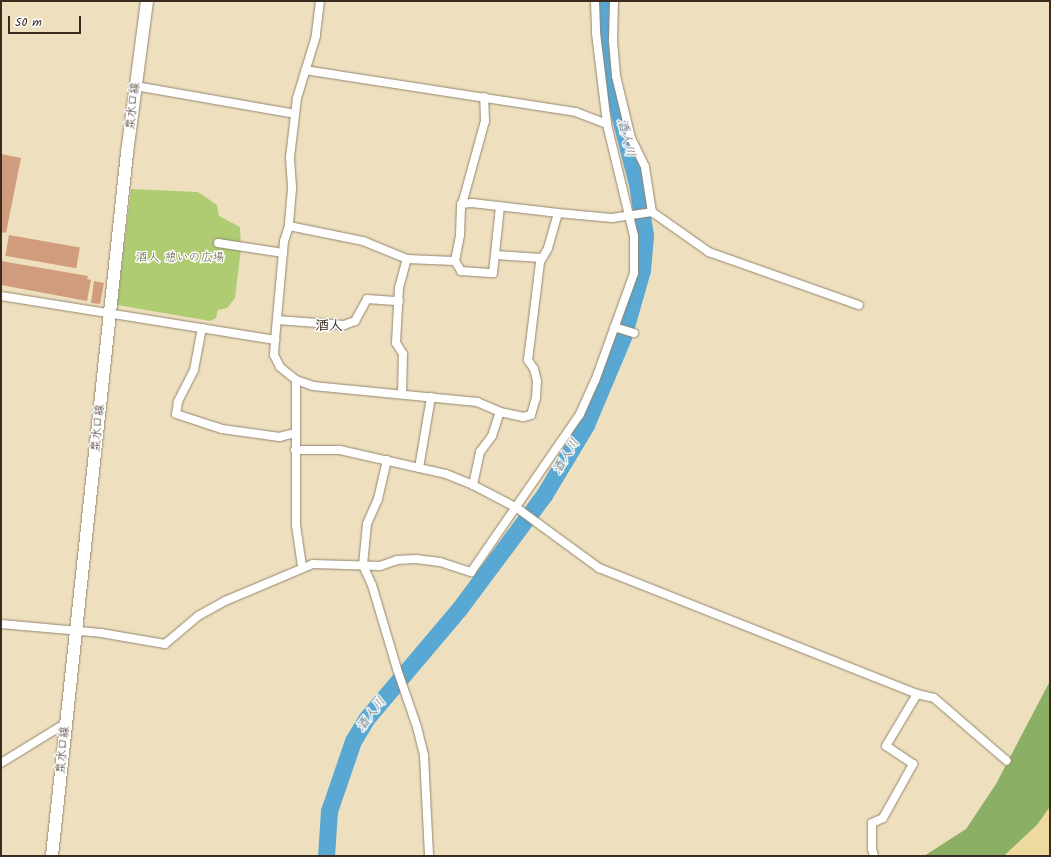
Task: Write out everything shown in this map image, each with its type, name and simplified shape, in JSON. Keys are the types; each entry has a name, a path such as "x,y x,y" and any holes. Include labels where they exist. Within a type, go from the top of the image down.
{"main road":[{"name":"泉水口線","path":"52,856 135,86 147,1"}],"street":[{"path":"320,1 316,36 305,70 295,114 290,158 292,189 289,226 283,253 274,355 280,367 296,380 313,386 477,402 500,412 523,417 531,415 536,398 537,381 534,369 528,360 542,258 548,248 558,213"},
{"path":"1,624 165,644 198,616 302,566 313,564 380,566 397,560 416,559 440,562 471,572 517,508 580,414 634,274 634,236 607,124 596,33 595,1"},
{"path":"614,1 613,41 616,76 631,138 645,167 652,212"},
{"path":"305,70 576,112 607,124"},
{"path":"135,86 295,114"},
{"path":"484,97 485,121 462,204 460,235 455,261 461,271 493,272 500,206"},
{"path":"462,204 500,206 612,218 652,212 709,252 859,305"},
{"path":"289,226 363,241 407,259 455,261"},
{"path":"218,243 283,253"},
{"path":"495,255 542,258"},
{"path":"402,394 403,354 396,343 399,301 407,259"},
{"path":"1,296 275,340"},
{"path":"277,320 344,325 354,321 367,299 399,301"},
{"path":"614,327 634,333"},
{"path":"202,328 194,370 178,402 176,414 222,429 279,437 295,433"},
{"path":"296,380 296,525 302,566"},
{"path":"419,468 431,397"},
{"path":"473,485 480,452 492,436 500,412"},
{"path":"295,450 340,450 446,474 473,485 517,508 599,568 917,694 934,698 956,715 1007,761"},
{"path":"387,460 378,499 367,524 362,565 372,585 419,734 427,795 429,856"},
{"path":"874,856 872,849 872,823 882,818 913,764 886,746 917,694"},
{"path":"1,762 66,723"}],"green space":[{"name":"酒人 憩いの広場","path":"131,189 198,192 217,205 219,216 240,227 241,248 235,298 227,308 218,310 216,318 210,321 117,305"},
{"path":"1050,681 1050,807 1037,825 1004,856 924,856 966,829 996,784"}],"sand":[{"path":"1050,807 1050,856 1004,856 1037,825"}],"building":[{"path":"1,154 21,158 6,233 1,232"},
{"path":"9,235 80,248 76,268 5,256"},
{"path":"1,261 88,276 87,279 91,280 87,301 1,285"},
{"path":"94,281 104,283 100,304 91,303"}],"waterway":[{"name":"酒人川","path":"326,856 329,811 353,741 366,719 459,609 544,495 586,425 623,337 642,270 645,235 637,184 606,63 605,1"}],"district":[{"name":"酒人","path":"329,326"}]}
